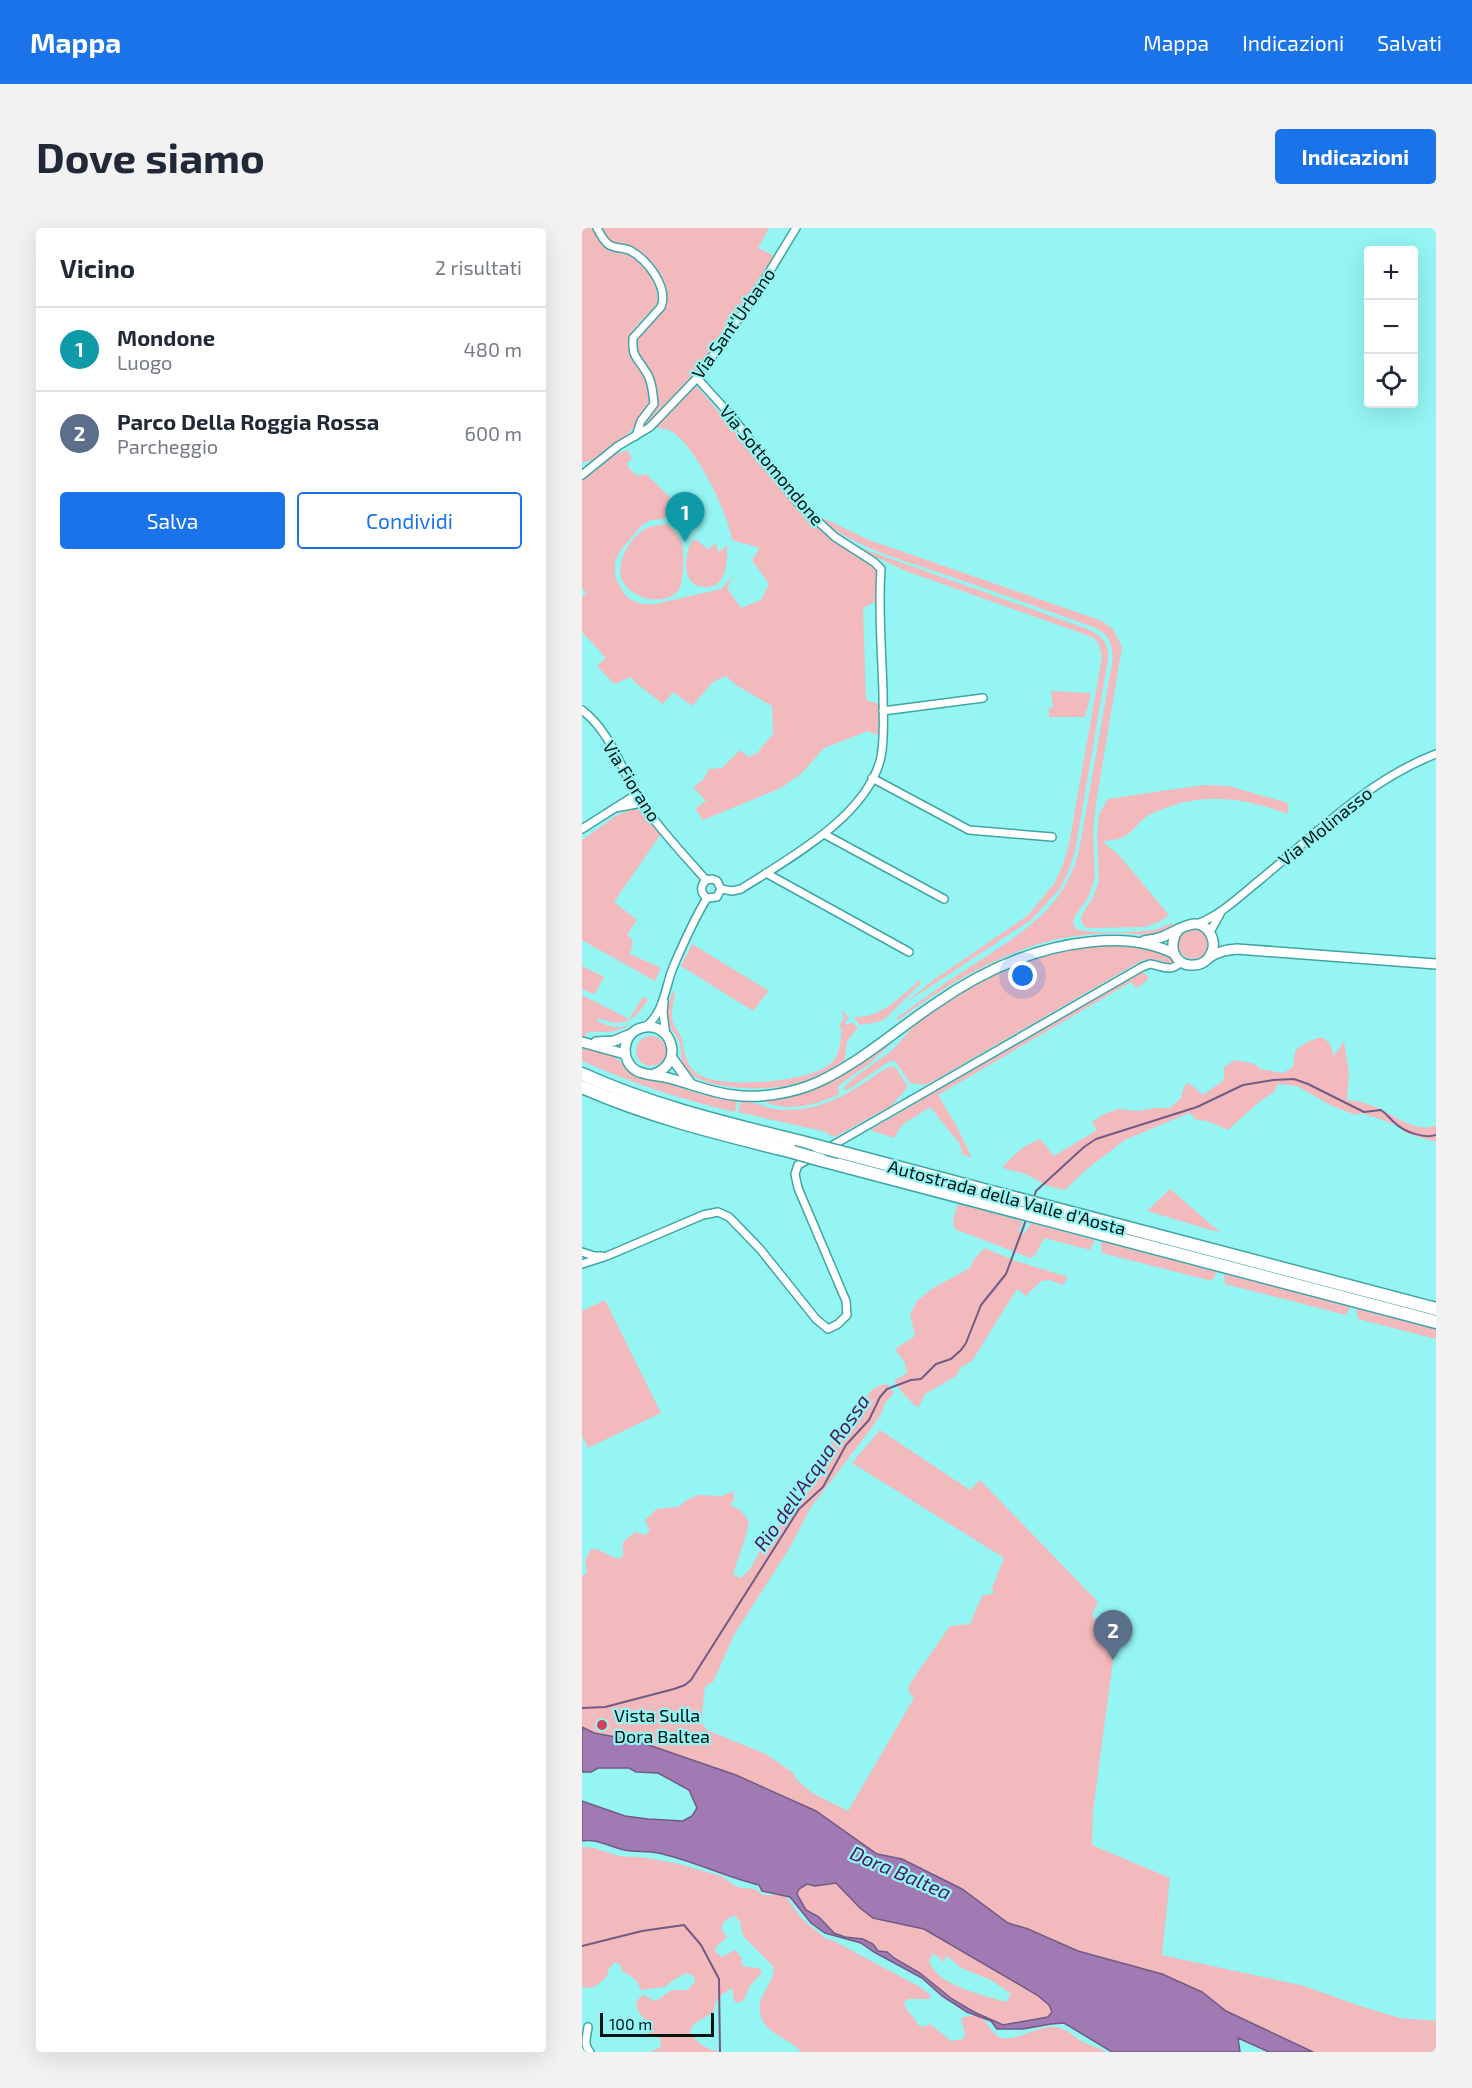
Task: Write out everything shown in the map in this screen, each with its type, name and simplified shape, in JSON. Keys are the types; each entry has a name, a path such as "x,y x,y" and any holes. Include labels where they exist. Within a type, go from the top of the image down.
{"highway":[{"name":"Autostrada della Valle d'Aosta","path":"582,1074 674,1108 840,1152 967,1192 1352,1293 1436,1322"},
{"name":"Autostrada della Valle d'Aosta","path":"582,1087 678,1122 820,1160 953,1188"},
{"name":"Autostrada della Valle d'Aosta","path":"1365,1297 1436,1309"}],"main road":[{"path":"1143,942 1188,924 1197,924 1221,944 1237,949"},
{"path":"1173,953 1172,940 1179,929"},
{"path":"1209,957 1214,948 1211,935"},
{"path":"632,1034 626,1042 625,1054 628,1064 637,1072 654,1074 733,1095 754,1096 793,1090 816,1083 846,1068 935,1003 980,976 1016,958 1072,944 1103,941 1143,942 1173,953 1181,962 1190,965 1197,965 1222,951 1237,949 1436,964"},
{"path":"586,1042 614,1041 643,1028 658,1029 666,1035 672,1047 672,1058 666,1067 654,1074"},
{"path":"586,1042 625,1054"},
{"path":"672,1058 690,1083"}],"street":[{"path":"597,228 608,244 629,250 644,262 654,272 661,291 663,302 661,307 633,338 632,348 637,362 647,373 654,404 641,421 636,436"},
{"name":"Via Sant'Urbano","path":"582,475 618,446 650,427 697,378 756,294 796,228"},
{"name":"Via Sottomondone","path":"697,378 734,419 798,502 835,537 882,569 880,605 883,711 881,756 872,777 865,790 847,812 824,834 741,889 732,891 721,889"},
{"path":"883,711 983,698"},
{"name":"Via Fiorano","path":"582,710 592,717 616,752 642,803 706,880"},
{"name":"Via Molinasso","path":"1222,910 1379,782 1436,754"},
{"path":"872,777 969,830 1052,837"},
{"path":"582,828 637,794"},
{"path":"612,809 642,803"},
{"path":"824,834 944,899"},
{"path":"766,873 909,952"},
{"path":"706,880 717,881 721,889 717,897 707,898 702,892 703,884 706,880"},
{"path":"666,1035 663,1013 673,968 707,898"},
{"path":"1197,924 1222,910"},
{"path":"1211,935 1215,921 1222,910"},
{"path":"582,1264 607,1256 703,1215 718,1212 729,1217 760,1249 823,1326 828,1329 838,1324 847,1315 846,1301 796,1180 798,1165 1142,966 1150,964 1172,969 1181,962"},
{"path":"643,1028 655,1017 666,993"},
{"path":"582,1252 594,1256 607,1256"},
{"path":"588,2027 586,2048 590,2052"}],"shaded area":[{"path":"582,228 593,228 604,244 630,255 641,263 653,281 658,302 631,334 629,341 633,356 649,386 649,402 645,411 632,430 607,453 598,459 582,463"},
{"path":"600,228 769,228 758,248 777,257 702,367 647,424 646,418 655,394 651,372 639,358 636,339 666,304 658,278 646,261 633,248 609,240"},
{"path":"695,384 815,524 840,545 874,565 878,576 877,601 863,608 866,700 880,704 880,733 877,735 868,731 824,748 802,773 781,788 703,820 695,809 706,801 693,787 704,779 709,769 722,768 740,750 749,757 757,753 773,734 772,706 736,685 726,676 713,682 692,706 673,692 663,704 631,677 614,684 597,666 606,658 582,632 582,597 586,593 582,588 582,478 610,456 628,450 632,459 627,463 629,469 638,476 646,474 677,504 663,519 651,520 642,525 620,551 615,562 615,577 625,595 643,604 655,604 721,589 733,575 727,588 741,608 761,600 769,584 752,560 760,548 732,540 718,498 692,453 672,431 652,428"},
{"path":"817,517 869,540 1102,621 1113,629 1122,647 1096,803 1093,832 1095,877 1089,896 1073,922 1076,929 1102,932 1153,930 1175,923 1155,934 1111,933 1063,938 1041,943 975,971 896,1022 898,1017 1023,931 1051,905 1062,890 1072,872 1079,851 1113,658 1106,635 1098,629 878,552 846,537"},
{"path":"666,524 677,534 682,545 683,566 680,587 672,596 665,598 641,597 623,582 620,568 624,553 643,530"},
{"path":"695,539 708,549 716,543 718,553 727,545 724,574 715,585 700,587 695,585 689,577 686,567 687,553 690,544"},
{"path":"847,543 1090,630 1104,642 1108,654 1075,851 1067,875 1058,891 1031,920 904,1004 932,981 1027,916 1054,884 1069,844 1102,657 1098,642 1092,637 903,570"},
{"path":"1051,691 1091,693 1085,717 1049,717 1049,708 1053,707"},
{"path":"1203,785 1229,786 1288,803 1288,814 1235,800 1201,799 1167,807 1149,815 1125,836 1103,842 1118,854 1169,915 1145,927 1087,928 1082,924 1081,916 1093,897 1099,881 1097,834 1099,814 1108,799"},
{"path":"636,808 645,813 661,834 614,902 637,920 627,935 633,940 630,954 661,968 655,981 582,940 582,840 617,815"},
{"path":"1193,929 1199,930 1207,938 1207,950 1199,958 1193,959 1187,958 1179,950 1178,944 1179,938 1187,930"},
{"path":"692,944 769,991 753,1011 681,966"},
{"path":"1119,944 1142,945 1157,949 1170,956 1175,962 1168,965 1155,959 1141,961 930,1083 924,1085 910,1083 896,1062 890,1061 849,1089 842,1090 892,1050 911,1029 925,1018 942,1005 983,981 1027,961 1064,949"},
{"path":"582,966 604,977 593,994 582,989"},
{"path":"1142,972 1148,976 1147,981 1136,988 1131,982 938,1095 972,1158 962,1154 960,1144 930,1107 902,1125 894,1138 870,1130 918,1102 930,1091"},
{"path":"920,980 921,983 885,1019 860,1025 855,1019 855,1017 883,1010"},
{"path":"672,992 675,994 672,1010 673,1021 681,1037 688,1063 694,1071 705,1077 721,1081 740,1083 784,1080 820,1070 831,1063 838,1051 842,1029 839,1025 844,1019 841,1009 849,1018 845,1022 847,1025 852,1022 858,1028 847,1041 845,1060 812,1078 779,1087 749,1088 718,1085 703,1081 684,1067 680,1044 667,1020"},
{"path":"582,995 629,1019 643,997 648,999 638,1012 628,1020 615,1023 599,1018 596,1020 612,1027 629,1025 627,1027 611,1032 587,1032 585,1038 582,1037"},
{"path":"651,1036 662,1040 666,1051 662,1062 651,1066 640,1062 636,1051 640,1040"},
{"path":"1322,1037 1330,1044 1334,1056 1344,1041 1349,1073 1347,1100 1378,1108 1411,1125 1428,1127 1436,1125 1436,1142 1406,1133 1396,1125 1377,1118 1361,1113 1356,1115 1332,1106 1297,1086 1278,1084 1274,1092 1259,1102 1228,1130 1207,1121 1197,1120 1189,1113 1125,1140 1087,1169 1065,1190 1048,1186 1026,1174 1002,1168 1020,1150 1040,1139 1054,1156 1097,1130 1092,1122 1118,1109 1138,1111 1170,1108 1181,1098 1184,1086 1189,1083 1203,1095 1224,1080 1224,1067 1235,1060 1255,1064 1260,1069 1283,1073 1293,1067 1295,1051 1308,1042"},
{"path":"897,1038 869,1064 838,1086 839,1094 821,1101 792,1107 772,1105 763,1101 802,1092 834,1079"},
{"path":"582,1048 614,1056 640,1078 659,1080 700,1094 737,1101 735,1112 638,1084 601,1069 582,1061"},
{"path":"891,1066 896,1068 908,1087 891,1106 835,1137 827,1132 738,1112 741,1101 780,1110 817,1106 845,1094"},
{"path":"1170,1189 1221,1233 1147,1211"},
{"path":"958,1204 1023,1221 1018,1232 1024,1234 1031,1223 1095,1240 1090,1250 1044,1238 1036,1254 1030,1258 955,1229 953,1220"},
{"path":"1101,1241 1217,1272 1212,1281 1102,1253"},
{"path":"984,1248 1016,1261 1068,1277 1063,1285 1049,1280 1041,1281 1026,1296 1017,1289 972,1361 961,1367 956,1376 925,1394 918,1408 894,1381 907,1373 905,1363 895,1349 915,1336 910,1314 917,1301 933,1288 970,1268"},
{"path":"1224,1273 1351,1306 1346,1315 1225,1284"},
{"path":"605,1300 661,1413 588,1448 582,1436 582,1311"},
{"path":"1356,1308 1436,1329 1436,1339 1358,1319"},
{"path":"886,1383 894,1393 885,1403 881,1414 870,1430 811,1507 789,1549 734,1635 713,1682 705,1687 701,1722 707,1730 766,1754 792,1772 798,1781 814,1794 848,1811 914,1698 908,1691 911,1682 950,1626 970,1624 982,1596 994,1593 992,1588 1004,1558 852,1463 880,1430 970,1490 980,1480 1098,1602 1092,1616 1098,1622 1105,1616 1117,1631 1093,1811 1092,1845 1170,1878 1162,1955 1304,1986 1400,2018 1436,2021 1436,2052 1313,2052 1226,2011 1202,1992 1162,1974 1078,1951 1028,1929 1008,1924 962,1889 902,1859 877,1854 816,1811 736,1775 637,1741 594,1733 582,1727 582,1576 587,1573 585,1561 591,1549 620,1559 623,1556 623,1542 635,1532 644,1535 650,1531 645,1520 657,1509 678,1507 698,1495 721,1496 734,1491 734,1500 730,1505 740,1510 749,1521 733,1575 741,1578 752,1566 771,1527 782,1525 828,1464 832,1448 829,1433 848,1419 873,1389"},
{"path":"582,1847 594,1848 619,1856 648,1858 679,1864 721,1876 737,1887 754,1889 764,1895 786,1897 802,1919 826,1939 832,1940 920,1987 931,1996 929,1999 908,1999 904,2002 918,2025 924,2027 930,2024 951,2041 963,2039 965,2034 961,2018 978,2016 997,2036 1003,2038 1048,2027 1058,2027 1106,2052 801,2052 774,2033 764,2022 760,2005 772,1977 773,1966 744,1937 740,1921 733,1916 728,1918 721,1928 727,1937 715,1948 715,1952 722,1957 735,1950 742,1958 741,1964 746,1967 759,1968 762,1972 750,1986 743,2001 736,2003 732,1988 720,1996 713,2012 693,2025 690,2032 699,2043 706,2048 720,2052 650,2052 661,2047 660,2038 644,2029 649,2024 636,2005 639,1998 644,1995 655,2001 672,1990 687,1990 695,1982 694,1976 686,1973 665,1987 641,1990 636,1980 621,1970 622,1966 615,1962 608,1970 607,1977 598,1984 589,1988 582,1986"},
{"path":"836,1883 873,1918 924,1929 1037,1995 1049,2005 1053,2012 1048,2017 1003,2025 974,2012 887,1952 878,1951 873,1944 834,1933 819,1917 806,1910 797,1894 799,1889 807,1884 815,1886","holes":["933,1953 944,1962 946,1955 961,1968 991,1980 1011,1994 1006,2002 974,1993 951,1983 941,1977 929,1961"]}],"water":[{"name":"Dora Baltea","path":"582,1727 594,1733 637,1741 736,1775 816,1811 877,1854 902,1859 962,1889 1008,1923 1028,1929 1078,1951 1162,1974 1202,1992 1226,2011 1313,2052 1269,2052 1238,2038 1240,2052 1112,2052 1064,2023 1023,2029 997,2029 991,2021 967,2012 942,1996 922,1978 861,1943 825,1933 811,1923 790,1897 762,1891 759,1885 671,1856 655,1852 625,1850 595,1841 582,1841 582,1801 625,1816 648,1819 683,1821 692,1816 697,1808 689,1790 658,1773 636,1772 629,1768 598,1768 591,1772 582,1772","holes":["836,1883 873,1918 924,1929 1037,1995 1049,2005 1052,2012 1048,2017 1003,2025 974,2012 887,1952 878,1951 873,1944 863,1939 834,1933 819,1917 806,1910 797,1894 799,1889 807,1884 815,1886"]}],"waterway":[{"name":"Rio dell'Acqua Rossa","path":"1034,1197 1036,1191 1084,1147 1096,1139 1197,1107 1243,1085 1273,1080 1294,1079 1364,1112 1381,1110 1409,1132 1426,1136 1436,1135"},
{"name":"Rio dell'Acqua Rossa","path":"582,1708 605,1707 674,1689 691,1680 799,1509 823,1487 846,1445 869,1420 880,1397 887,1389 911,1380 921,1379 936,1364 951,1359 961,1350 981,1305 1006,1274 1026,1220"},
{"path":"582,1946 642,1931 684,1925 701,1945 719,1979 720,2052"}],"place":[{"name":"Mondone","path":"685,542"},
{"name":"Parco Della Roggia Rossa","path":"1113,1660"},
{"name":"Vista Sulla Dora Baltea","path":"602,1725"}]}
